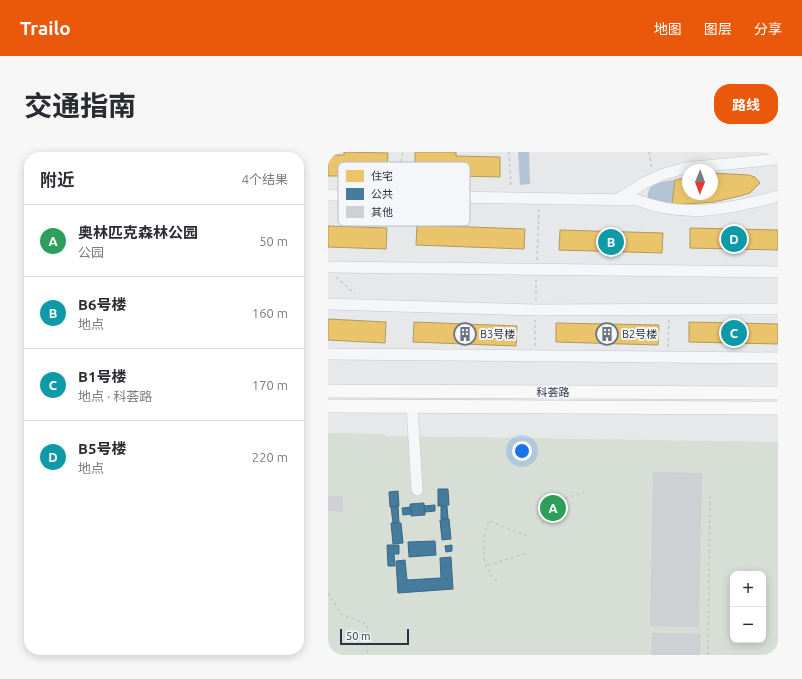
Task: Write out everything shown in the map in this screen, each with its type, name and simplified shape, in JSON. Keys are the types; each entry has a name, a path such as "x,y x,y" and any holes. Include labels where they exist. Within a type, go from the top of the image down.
{"main road":[{"name":"科荟路","path":"328,390 778,393"},
{"name":"科荟路","path":"328,406 778,408"}],"street":[{"path":"619,200 654,178 685,168 778,159"},
{"path":"328,195 338,195"},
{"path":"470,198 637,200 655,207 697,212 754,203 778,196"},
{"path":"331,271 778,272"},
{"path":"328,304 536,310 778,309"},
{"path":"328,354 778,358"},
{"path":"412,406 417,490"}],"path":[{"path":"401,162 403,152"},
{"path":"509,152 511,154 511,199"},
{"path":"649,152 654,178"},
{"path":"331,271 368,305"},
{"path":"667,357 669,309"},
{"path":"542,524 547,512 558,502 566,497 584,493"},
{"path":"708,655 710,496"},
{"path":"497,582 491,576 483,551 484,533 489,521 528,536"},
{"path":"487,566 528,553"},
{"path":"328,593 341,614 367,624 367,655"}],"shaded area":[{"path":"328,433 385,434 386,436 778,442 778,655 328,655"}],"water":[{"path":"518,152 529,152 530,184 520,185"},
{"path":"675,180 672,205 648,199 649,189 652,186 660,182"}],"building: 住宅":[{"path":"344,152 388,153 388,162 338,162 338,176 328,176 328,155 344,155"},
{"path":"415,152 456,152 456,156 500,157 500,177 470,176 470,162 415,162"},
{"path":"718,173 749,175 755,177 760,183 750,193 740,196 714,202 672,205 675,180 682,178 682,200 718,200"},
{"path":"328,226 387,228 386,249 328,247"},
{"path":"417,226 525,229 524,249 416,245"},
{"path":"690,228 778,230 778,250 690,248"},
{"path":"560,230 663,233 662,253 559,250"},
{"path":"328,319 386,322 385,343 328,340"},
{"name":"B3号楼","path":"414,322 517,326 516,346 413,342"},
{"path":"689,322 778,324 778,344 689,342"},
{"name":"B2号楼","path":"556,323 659,325 658,345 556,342"}],"building: 公共":[{"path":"438,489 448,489 449,505 438,506"},
{"path":"398,491 399,506 390,507 389,492"},
{"path":"424,503 425,515 411,516 410,504"},
{"path":"435,505 435,511 425,512 424,506"},
{"path":"398,506 399,523 393,523 391,507"},
{"path":"441,506 447,506 448,519 441,519"},
{"path":"411,507 411,514 403,515 402,508"},
{"path":"449,519 451,539 442,540 440,520"},
{"path":"391,523 401,523 403,543 393,544"},
{"path":"435,541 436,555 409,557 408,542"},
{"path":"387,545 399,545 399,554 394,554 395,566 388,566"},
{"path":"452,545 452,551 446,552 445,546"},
{"path":"451,557 453,589 398,593 396,561 405,560 407,580 441,578 440,558"}],"building: 其他":[{"path":"653,472 702,473 699,627 650,626"},
{"path":"328,496 343,496 343,512 328,511"},
{"path":"652,633 701,634 700,655 651,655"}],"place":[{"name":"B5号楼","path":"734,239"},
{"name":"B6号楼","path":"611,242"},
{"name":"B1号楼","path":"734,333"},
{"name":"B3号楼","path":"465,334"},
{"name":"B2号楼","path":"607,334"},
{"name":"奥林匹克森林公园","path":"553,508"}]}
